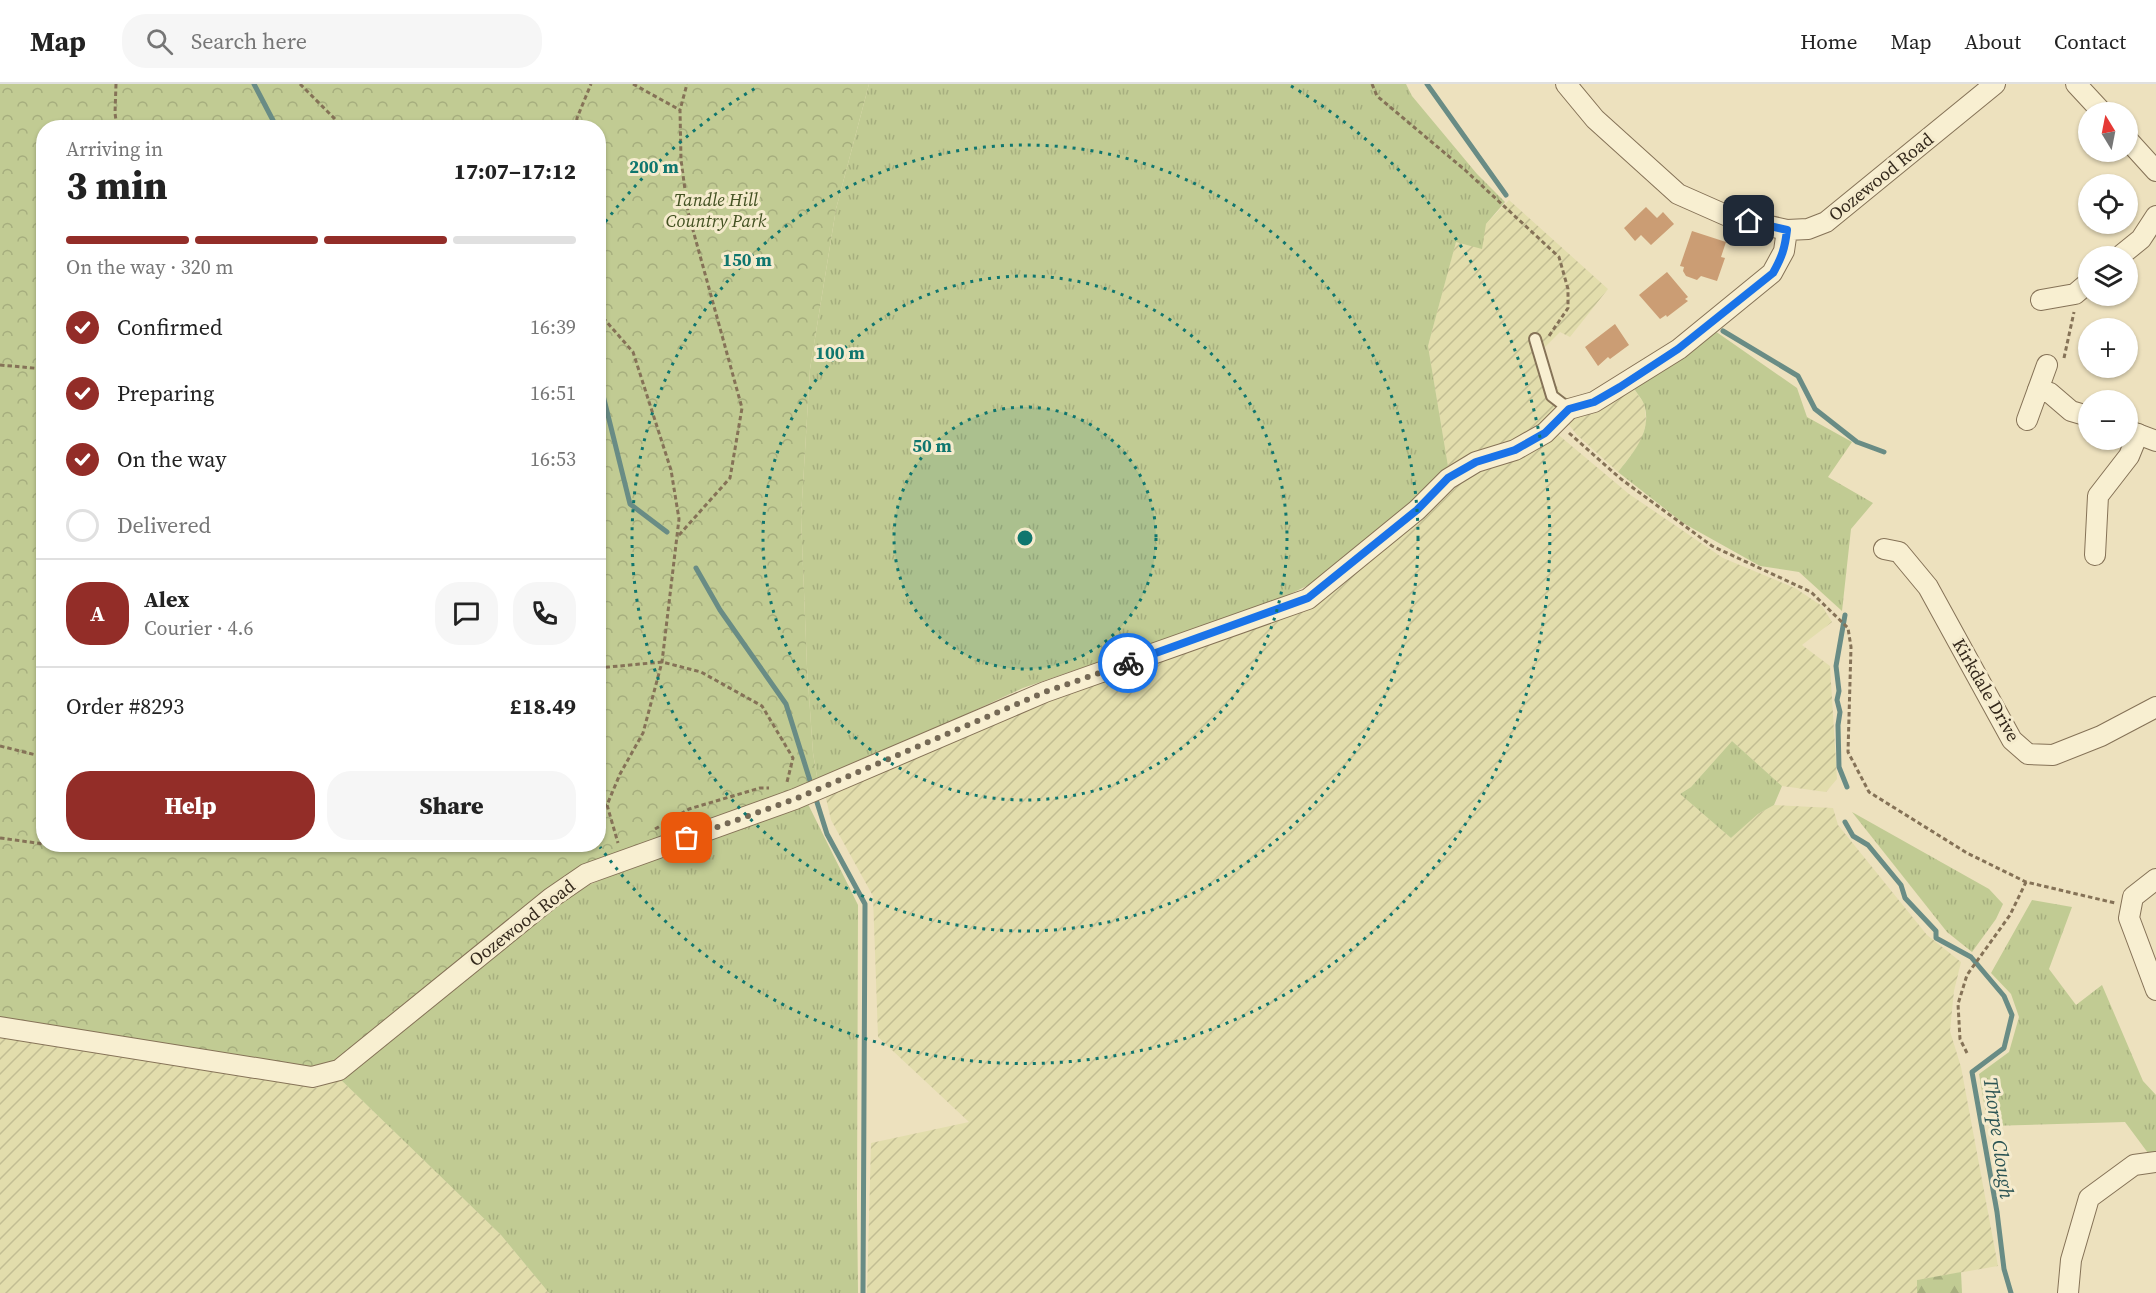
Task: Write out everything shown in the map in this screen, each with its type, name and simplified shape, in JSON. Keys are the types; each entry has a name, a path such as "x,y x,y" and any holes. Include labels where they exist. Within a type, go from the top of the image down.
{"street":[{"path":"1566,84 1595,119 1678,194 1730,217 1787,230"},
{"name":"Oozewood Road","path":"0,1027 312,1077 339,1070 551,898 586,874 813,791 1045,692 1308,598 1417,510 1448,478 1476,462 1515,450 1545,433 1563,415 1594,402 1678,349 1773,273 1784,251 1787,230 1808,229 1826,222 1995,84"},
{"path":"2076,84 2093,102"},
{"path":"2138,151 2156,171"},
{"path":"2132,246 2141,239 2156,216"},
{"path":"2041,300 2078,289"},
{"path":"2027,420 2047,365"},
{"path":"2038,390 2049,393 2072,411 2078,413"},
{"path":"2095,555 2098,496 2129,456 2140,435"},
{"name":"Kirkdale Drive","path":"1884,549 1899,552 1928,587 2012,740 2028,754 2053,755 2101,736 2156,707"},
{"path":"2156,879 2133,897 2129,918 2156,990"},
{"path":"2068,1293 2071,1260 2089,1198 2134,1166 2156,1162"}],"lane":[{"path":"1536,344 1552,396 1563,415"}],"path":[{"path":"116,84 116,120"},
{"path":"300,84 336,120"},
{"path":"577,120 591,84"},
{"path":"633,84 680,110"},
{"path":"678,537 730,478 742,408 688,212 681,160 680,110 687,84"},
{"path":"1372,84 1377,96 1465,170 1559,256 1568,289 1568,308 1557,327 1536,344"},
{"path":"2047,365 2056,365 2064,360 2078,299"},
{"path":"606,321 633,352 671,470 680,519 662,662 643,733 620,774 607,805 618,838 622,861"},
{"path":"0,365 36,368"},
{"path":"1563,415 1621,479 1712,546 1811,592 1848,628 1851,647 1848,752 1869,792 1967,853 2026,882 2131,907"},
{"path":"606,667 662,662 701,672 762,706 793,758 786,786"},
{"path":"0,746 36,755"},
{"path":"650,831 689,809 760,788 778,787"},
{"path":"0,838 36,843"},
{"path":"618,838 624,840"},
{"path":"1967,1053 1960,1040 1958,1004 1967,975 2010,915 2026,882"}],"shaded area":[{"path":"1509,200 1608,289 1570,337 1560,332 1544,348 1553,379 1562,396 1576,401 1531,432 1448,466 1428,346 1456,241 1486,224"},
{"path":"1632,386 1645,405 1646,423 1641,442 1618,472 1577,435 1566,421"},
{"path":"1555,432 1629,494 1723,558 1795,588 1822,606 1832,622 1802,645 1830,666 1837,779 1826,792 1782,786 1732,741 1691,787 1680,794 1731,838 1758,814 1774,805 1833,808 1838,825 1927,935 1961,962 1954,991 1950,1031 1961,1067 1998,1266 1917,1280 1917,1293 867,1293 871,1143 969,1122 878,1037 873,896 831,820 825,794 1053,696 1310,609 1457,482"},
{"path":"0,1037 316,1088 339,1078 501,1235 549,1293 0,1293"}],"green space":[{"name":"Tandle Hill Country Park","path":"0,84 869,84 836,209 810,369 801,517 807,667 813,753 818,783 620,854 338,1061 325,1068 302,1069 0,1022"},
{"path":"869,84 1406,84 1412,96 1477,174 1505,202 1486,224 1482,249 1456,242 1428,346 1448,466 1445,475 1329,575 1276,601 1023,688 818,783 813,753 807,667 801,517 810,369 836,209"},
{"path":"1715,331 1797,388 1807,417 1852,442 1828,477 1873,503 1851,529 1842,611 1799,572 1760,566 1683,523 1618,472 1639,442 1645,425 1645,407 1632,386"},
{"path":"1732,741 1782,786 1774,805 1758,814 1731,838 1680,794 1691,787"},
{"path":"808,804 858,905 858,1293 549,1293 501,1235 339,1078 580,889 632,866"},
{"path":"1852,812 1989,889 2003,904 1996,919 1972,952 1947,932"},
{"path":"2032,900 2072,907 2049,969 2076,1005 2102,985 2143,1081 2156,1095 2156,1153 2148,1153 2125,1122 1988,1126 1979,1074 2009,1052 2019,1017 2011,994 1991,973"},
{"path":"1961,1272 1962,1293 1917,1293 1917,1280"}],"building":[{"path":"1646,207 1657,218 1663,212 1674,224 1651,245 1641,235 1635,241 1624,228"},
{"path":"1692,231 1726,242 1721,257 1725,258 1717,281 1701,276 1697,280 1686,276 1683,271 1684,267 1680,266"},
{"path":"1667,272 1688,297 1685,299 1688,301 1667,317 1666,315 1660,319 1639,295"},
{"path":"1615,324 1629,345 1610,359 1608,357 1598,366 1585,347"}],"waterway":[{"path":"254,84 273,120"},
{"path":"1427,84 1506,195"},
{"path":"1723,331 1798,376 1815,409 1857,442 1884,452"},
{"path":"606,407 630,504 667,532"},
{"path":"696,568 720,610 786,704 812,787"},
{"name":"Thorpe Clough","path":"1845,615 1836,666 1839,691 1837,700 1840,712 1839,767 1847,787"},
{"path":"815,796 827,834 865,904 863,1293"},
{"name":"Thorpe Clough","path":"1845,822 1853,836 1868,845 1901,885 1905,898 1936,931 1936,938 1971,957 2004,996 2012,1015 2004,1048 1972,1072 1997,1212 2004,1269 2011,1293"}],"way so far":[{"path":"687,838 795,799 1045,692 1128,663"}],"route":[{"path":"1128,663 1308,598 1417,510 1448,478 1476,462 1515,450 1545,433 1569,409 1594,402 1678,349 1773,273 1784,251 1787,230 1749,221"}]}
